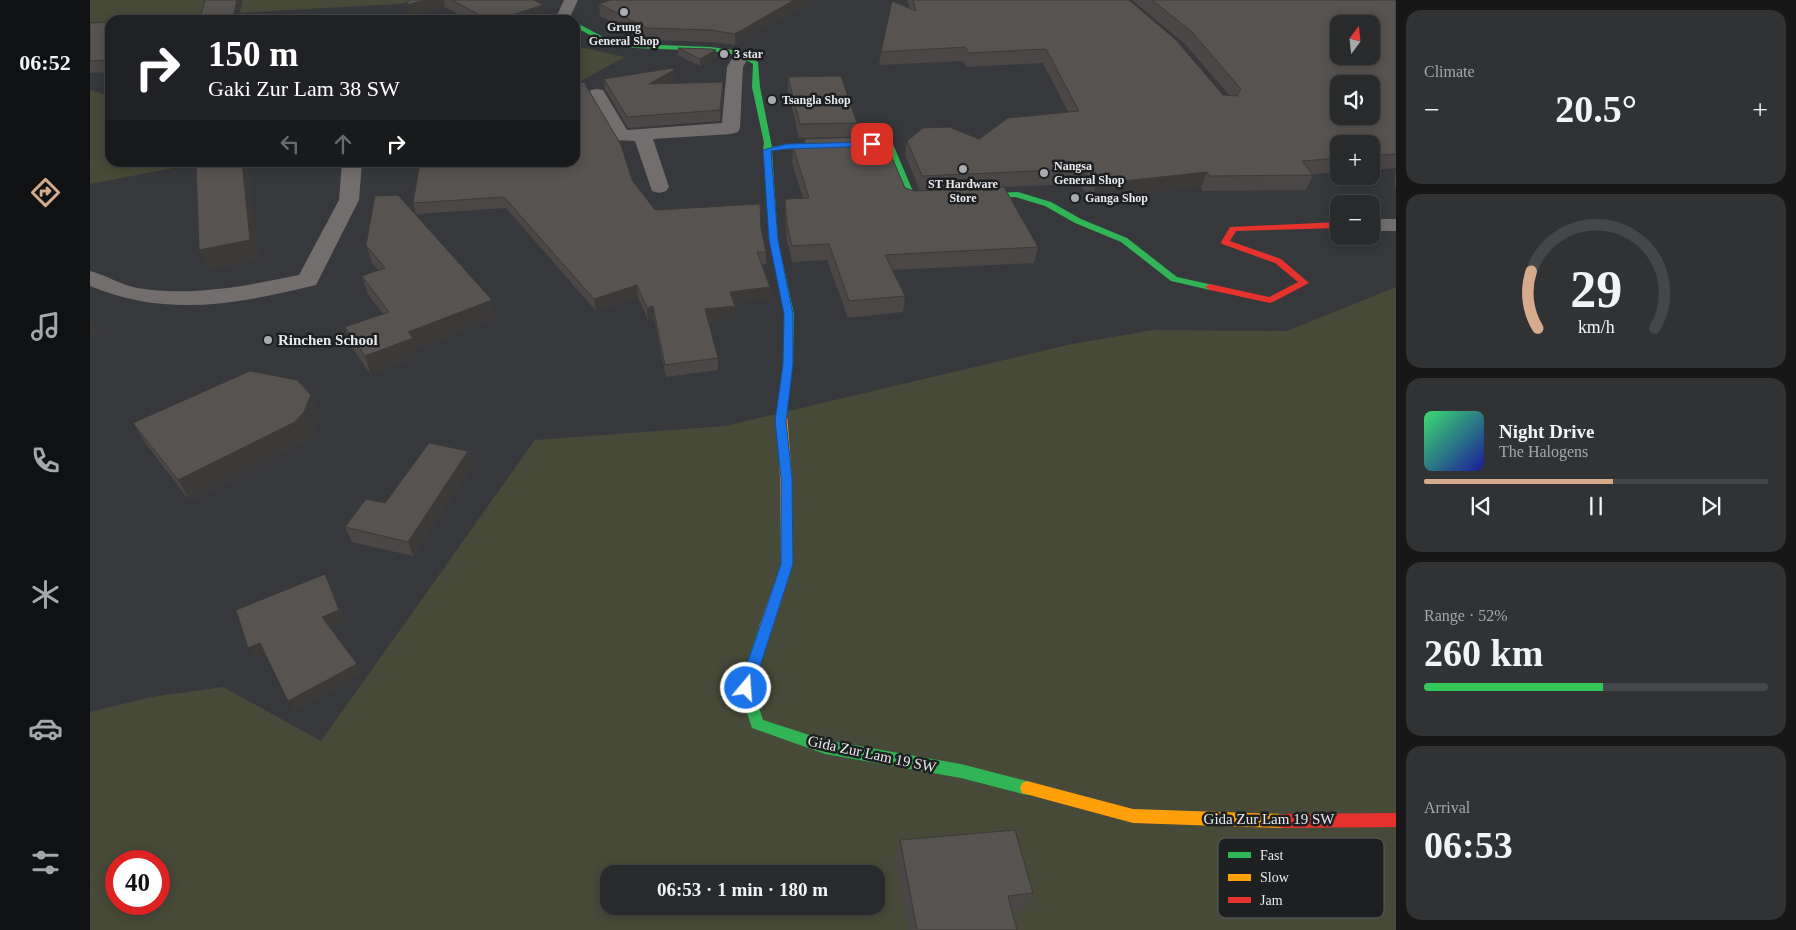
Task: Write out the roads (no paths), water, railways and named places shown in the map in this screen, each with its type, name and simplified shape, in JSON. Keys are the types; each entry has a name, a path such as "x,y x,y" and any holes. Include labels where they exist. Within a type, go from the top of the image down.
{"street":[{"path":"568,15 572,0"},
{"path":"580,27 605,41 635,46 711,49 740,52 742,55 735,67 731,128 621,136 597,94"},
{"name":"Gida Zur Lam 19 SW","path":"742,55 756,63 756,87 768,144 774,240 789,314 788,364 781,421 786,478 787,564 746,688 757,724 825,747 961,771 1133,816 1254,821 1396,820"},
{"path":"642,134 659,187"},
{"path":"767,150 787,146 889,144 912,199 1015,194 1048,204 1078,221 1124,240 1174,279 1270,300 1304,283 1278,261 1225,242 1233,229 1330,225"},
{"path":"90,278 132,294 180,298 240,295 308,280 349,200 352,167"},
{"path":"1380,225 1396,225"}],"place":[{"name":"Grung General Shop","path":"624,12"},
{"name":"3 star","path":"724,54"},
{"name":"Tsangla Shop","path":"772,100"},
{"name":"ST Hardware Store","path":"963,169"},
{"name":"Nangsa General Shop","path":"1044,173"},
{"name":"Ganga Shop","path":"1075,198"},
{"name":"Rinchen School","path":"268,340"}]}
